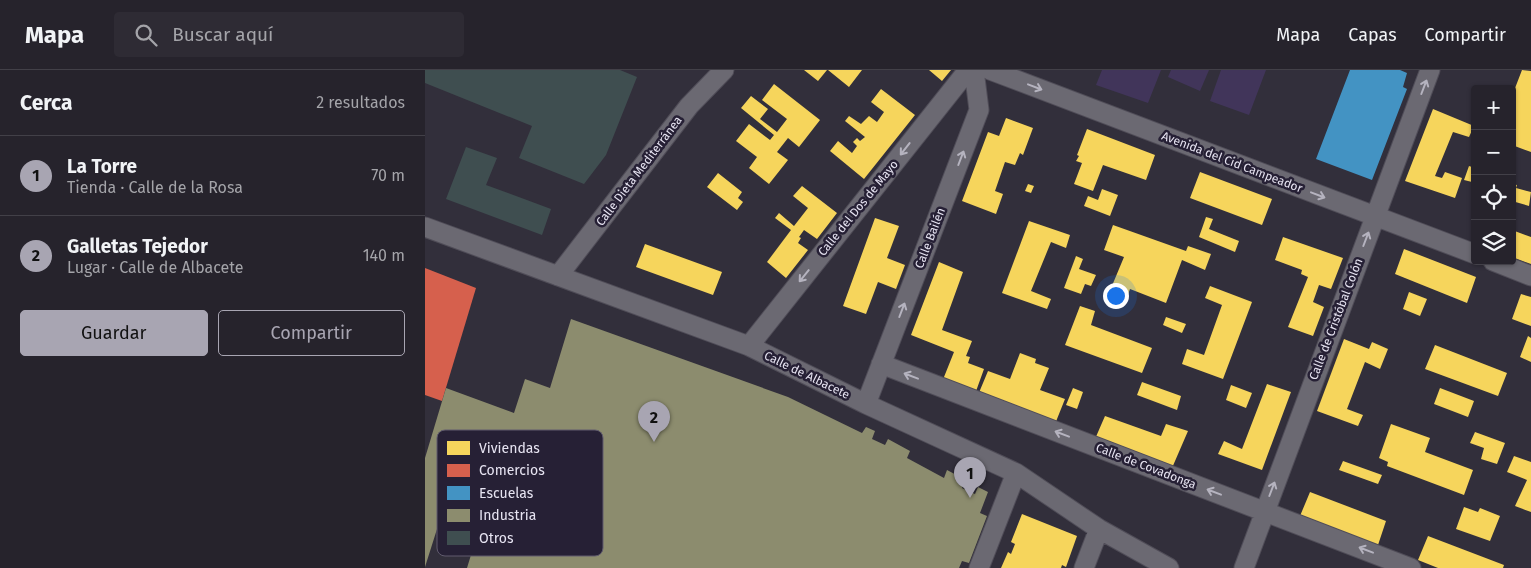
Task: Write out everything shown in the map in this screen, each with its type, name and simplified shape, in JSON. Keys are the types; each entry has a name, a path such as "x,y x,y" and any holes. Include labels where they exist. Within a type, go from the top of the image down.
{"street":[{"name":"Calle Dieta Mediterránea","path":"558,276 689,106 724,70"},
{"name":"Calle del Dos de Mayo","path":"749,346 968,70"},
{"name":"Calle Bailén","path":"866,404 979,110 974,70"},
{"name":"Avenida del Cid Campeador","path":"989,70 1471,252"},
{"name":"Calle de Cristóbal Colón","path":"1244,568 1430,70"},
{"name":"Calle de Albacete","path":"425,227 749,346 866,404 1016,473 1099,529 1169,568"},
{"path":"1503,265 1531,276"},
{"name":"Calle de Covadonga","path":"881,364 1411,568"},
{"path":"979,568 1016,473"},
{"path":"1083,568 1099,529"}],"shaded area":[{"path":"1102,70 1161,70 1148,103 1096,85"},
{"path":"1171,70 1209,70 1200,91 1168,77"},
{"path":"1221,70 1266,70 1249,115 1210,101"}],"building: Viviendas":[{"path":"804,70 827,70 818,81"},
{"path":"828,70 862,70 849,87"},
{"path":"929,70 951,70 942,81"},
{"path":"1522,70 1531,71 1531,152 1516,146 1516,86"},
{"path":"774,84 820,120 799,147 788,138 777,152 788,160 769,184 749,168 757,157 736,141 749,124 770,140 774,135 741,108 751,96 768,109 760,119 777,132 787,119 762,100"},
{"path":"881,89 915,115 864,179 830,151 838,141 852,153 857,146 853,142 857,138 860,141 865,137 845,121 849,116 861,124 869,116 877,122 884,112 871,102"},
{"path":"1433,109 1471,125 1469,137 1453,132 1435,176 1442,178 1445,172 1462,178 1455,198 1405,181"},
{"path":"1006,118 1033,128 1023,155 1020,153 1015,165 1005,162 995,191 1003,194 996,214 962,201 988,132 999,136"},
{"path":"1087,129 1155,155 1146,180 1103,165 1093,191 1074,184 1082,163 1076,161 1079,156 1077,155"},
{"path":"1469,166 1471,167 1471,182 1464,180"},
{"path":"1200,172 1272,199 1262,225 1190,198"},
{"path":"718,173 742,192 738,198 743,202 737,210 707,187"},
{"path":"1028,184 1034,186 1031,193 1025,191"},
{"path":"802,186 837,213 817,239 804,230 799,237 801,238 798,243 808,250 786,278 767,262 791,230 775,218 779,213 794,226 808,208 793,196"},
{"path":"1516,188 1531,192 1529,206 1516,202"},
{"path":"1102,189 1118,195 1110,216 1084,206 1088,196 1098,200"},
{"path":"1206,217 1213,219 1209,229 1239,241 1235,252 1199,237"},
{"path":"875,218 899,226 887,258 905,265 896,289 878,282 866,314 843,306"},
{"path":"1029,221 1070,235 1066,248 1051,242 1031,291 1051,299 1047,309 1002,293"},
{"path":"1113,225 1186,251 1188,246 1211,254 1205,270 1182,260 1166,303 1130,289 1126,300 1109,293 1124,257 1104,250"},
{"path":"1516,231 1531,237 1531,264 1516,258"},
{"path":"1283,237 1343,258 1331,289 1319,285 1313,302 1324,307 1313,336 1288,327 1308,277 1301,274 1302,270 1275,260"},
{"path":"645,244 722,272 713,295 636,267"},
{"path":"1404,249 1476,277 1467,303 1395,274"},
{"path":"1076,256 1083,259 1079,269 1096,275 1091,286 1085,284 1081,294 1064,288"},
{"path":"939,262 963,272 942,330 972,341 966,356 970,357 968,363 984,369 975,394 942,382 954,352 911,335"},
{"path":"1210,286 1252,302 1223,379 1182,364 1187,349 1204,355 1222,305 1205,298"},
{"path":"1409,292 1427,299 1420,316 1403,309"},
{"path":"1521,294 1531,297 1531,326 1512,319"},
{"path":"1080,306 1095,311 1091,325 1152,348 1142,373 1065,345"},
{"path":"1166,317 1186,324 1182,333 1163,325"},
{"path":"1528,336 1531,338 1531,362 1520,357"},
{"path":"1344,339 1369,349 1372,342 1388,349 1380,369 1365,362 1347,409 1363,415 1358,426 1317,411"},
{"path":"1435,345 1507,373 1498,396 1425,369"},
{"path":"1020,353 1036,359 1035,363 1049,368 1040,390 1065,399 1055,424 978,395 988,371 1010,379"},
{"path":"1142,382 1181,396 1177,410 1137,395"},
{"path":"1267,384 1291,392 1262,470 1218,454 1224,441 1242,449"},
{"path":"1231,385 1252,393 1246,408 1226,400"},
{"path":"1073,388 1083,392 1077,409 1066,405"},
{"path":"1440,388 1474,401 1468,417 1434,404"},
{"path":"1105,416 1161,436 1166,424 1188,431 1172,468 1095,439"},
{"path":"1391,424 1430,438 1425,452 1473,470 1464,495 1387,466 1388,462 1379,458"},
{"path":"1475,432 1505,443 1497,464 1481,459 1484,448 1470,443"},
{"path":"1514,456 1531,462 1531,512 1515,506 1527,480 1507,472"},
{"path":"1343,461 1382,475 1378,484 1339,470"},
{"path":"1310,492 1386,521 1378,545 1300,516"},
{"path":"1464,507 1478,512 1480,508 1500,516 1490,541 1456,529"},
{"path":"1022,514 1077,536 1066,567 1062,565 1061,568 1001,568 1008,552 1011,554 1015,544 1011,542"},
{"path":"1428,536 1504,565 1503,568 1438,568 1418,560"}],"building: Comercios":[{"path":"425,268 476,288 442,401 425,395"}],"building: Escuelas":[{"path":"1350,70 1400,70 1407,73 1403,87 1407,89 1372,180 1316,159"}],"building: Industria":[{"path":"571,319 788,397 862,433 866,427 875,431 872,439 885,445 888,439 910,451 907,458 944,478 947,470 966,480 962,488 975,494 978,487 988,492 980,513 987,516 969,563 962,561 959,568 467,568 471,556 603,556 603,430 437,430 437,529 425,567 425,458 446,388 514,413 525,379 550,388"}],"building: Otros":[{"path":"425,70 620,70 637,77 606,155 584,184 519,158 532,126 425,83"},
{"path":"466,147 497,158 486,185 551,209 542,235 446,199"}],"place":[{"name":"Galletas Tejedor","path":"654,442"},
{"name":"La Torre","path":"970,498"}]}
